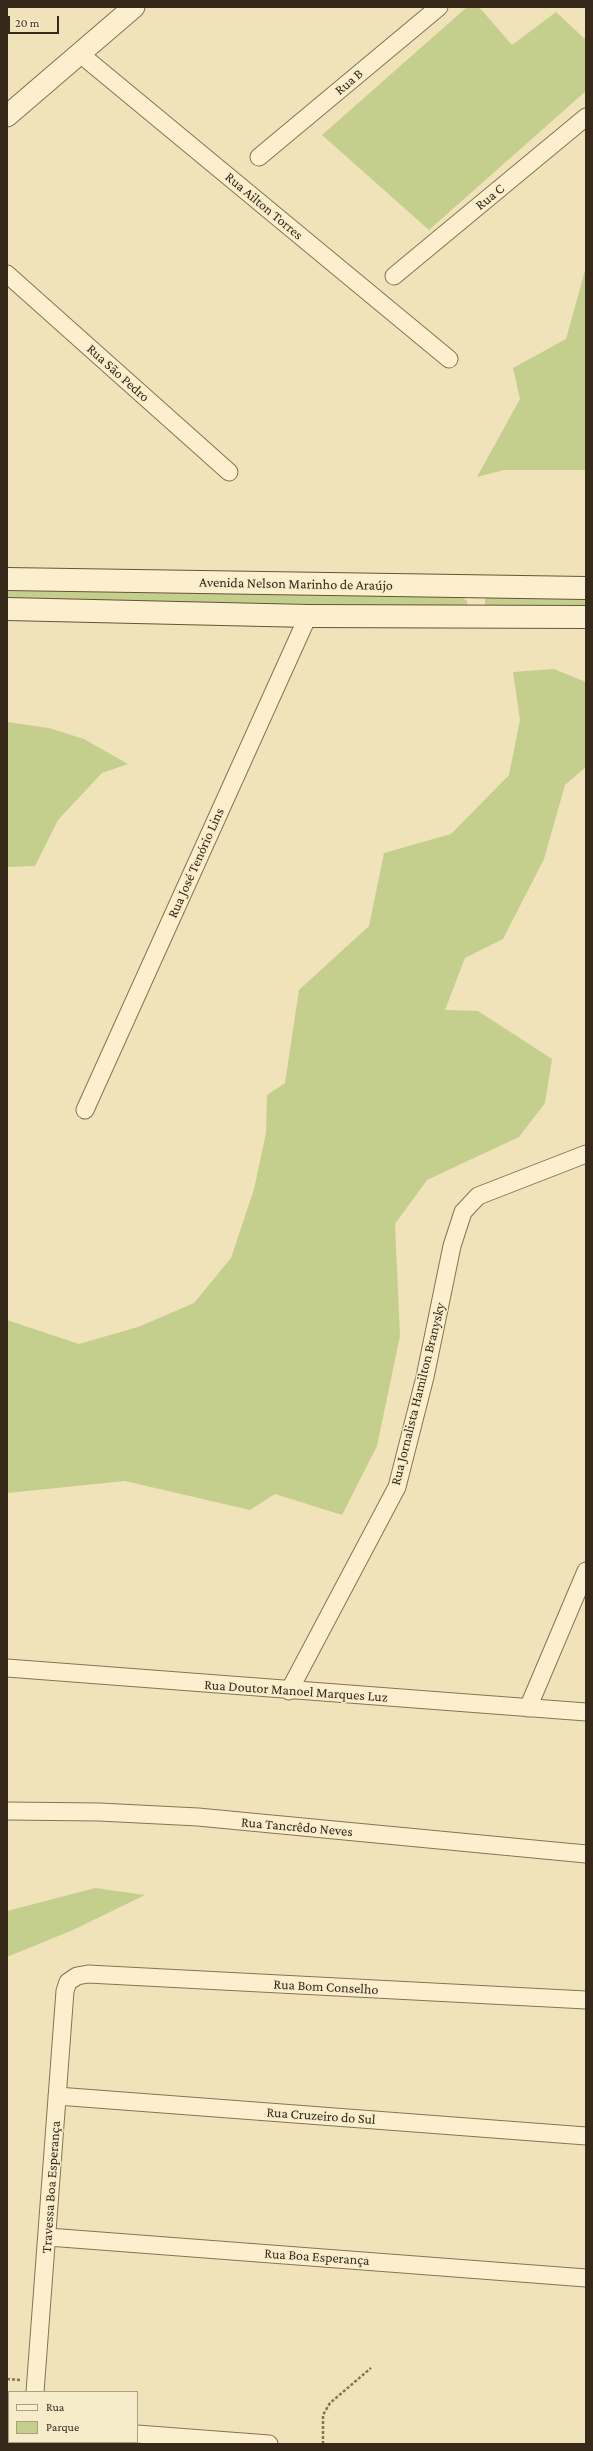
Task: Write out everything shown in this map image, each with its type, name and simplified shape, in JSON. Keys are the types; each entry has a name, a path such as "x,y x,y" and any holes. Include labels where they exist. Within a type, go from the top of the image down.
{"main road":[{"name":"Avenida Nelson Marinho de Araújo","path":"7,579 477,588 586,588"},
{"path":"476,617 477,588"},
{"path":"7,609 308,616 586,617"}],"street":[{"path":"7,116 134,7"},
{"name":"Rua B","path":"259,157 439,7"},
{"name":"Rua Ailton Torres","path":"79,54 449,359"},
{"name":"Rua C","path":"394,276 586,117"},
{"name":"Rua São Pedro","path":"7,274 229,472"},
{"name":"Rua José Tenório Lins","path":"85,1110 308,616"},
{"name":"Rua Jornalista Hamilton Branysky","path":"289,1690 397,1487 425,1377 452,1246 463,1212 478,1196 586,1154"},
{"path":"528,1708 586,1571"},
{"name":"Rua Doutor Manoel Marques Luz","path":"7,1668 586,1712"},
{"name":"Rua Tancrêdo Neves","path":"7,1811 99,1812 198,1817 586,1854"},
{"name":"Rua Bom Conselho","path":"68,1982 77,1976 88,1974 586,2000"},
{"name":"Travessa Boa Esperança","path":"35,2391 48,2237 65,1991 68,1982"},
{"name":"Rua Cruzeiro do Sul","path":"57,2096 586,2136"},
{"name":"Rua Boa Esperança","path":"48,2237 586,2278"},
{"path":"138,2434 269,2444"}],"path":[{"path":"323,2444 323,2415 330,2403 371,2368"}],"green space":[{"path":"467,7 479,7 512,45 556,12 586,40 586,91 429,230 322,135"},
{"path":"586,267 586,470 504,470 477,477 520,399 513,368 566,339"},
{"path":"7,585 460,596 467,601 468,608 463,612 7,600"},
{"path":"491,596 586,596 586,611 485,607 485,598"},
{"path":"554,669 586,682 586,767 565,785 544,859 503,939 465,958 445,1010 478,1011 552,1059 545,1103 519,1137 427,1180 395,1224 400,1336 377,1446 342,1515 275,1494 250,1510 125,1481 7,1493 7,1320 79,1344 138,1327 194,1303 231,1258 254,1189 266,1133 267,1095 285,1083 299,990 369,926 384,853 451,834 509,775 520,720 513,672"},
{"path":"7,722 49,728 84,739 128,764 102,773 58,820 35,866 7,867"},
{"path":"95,1888 145,1895 73,1930 7,1957 7,1911"}]}
